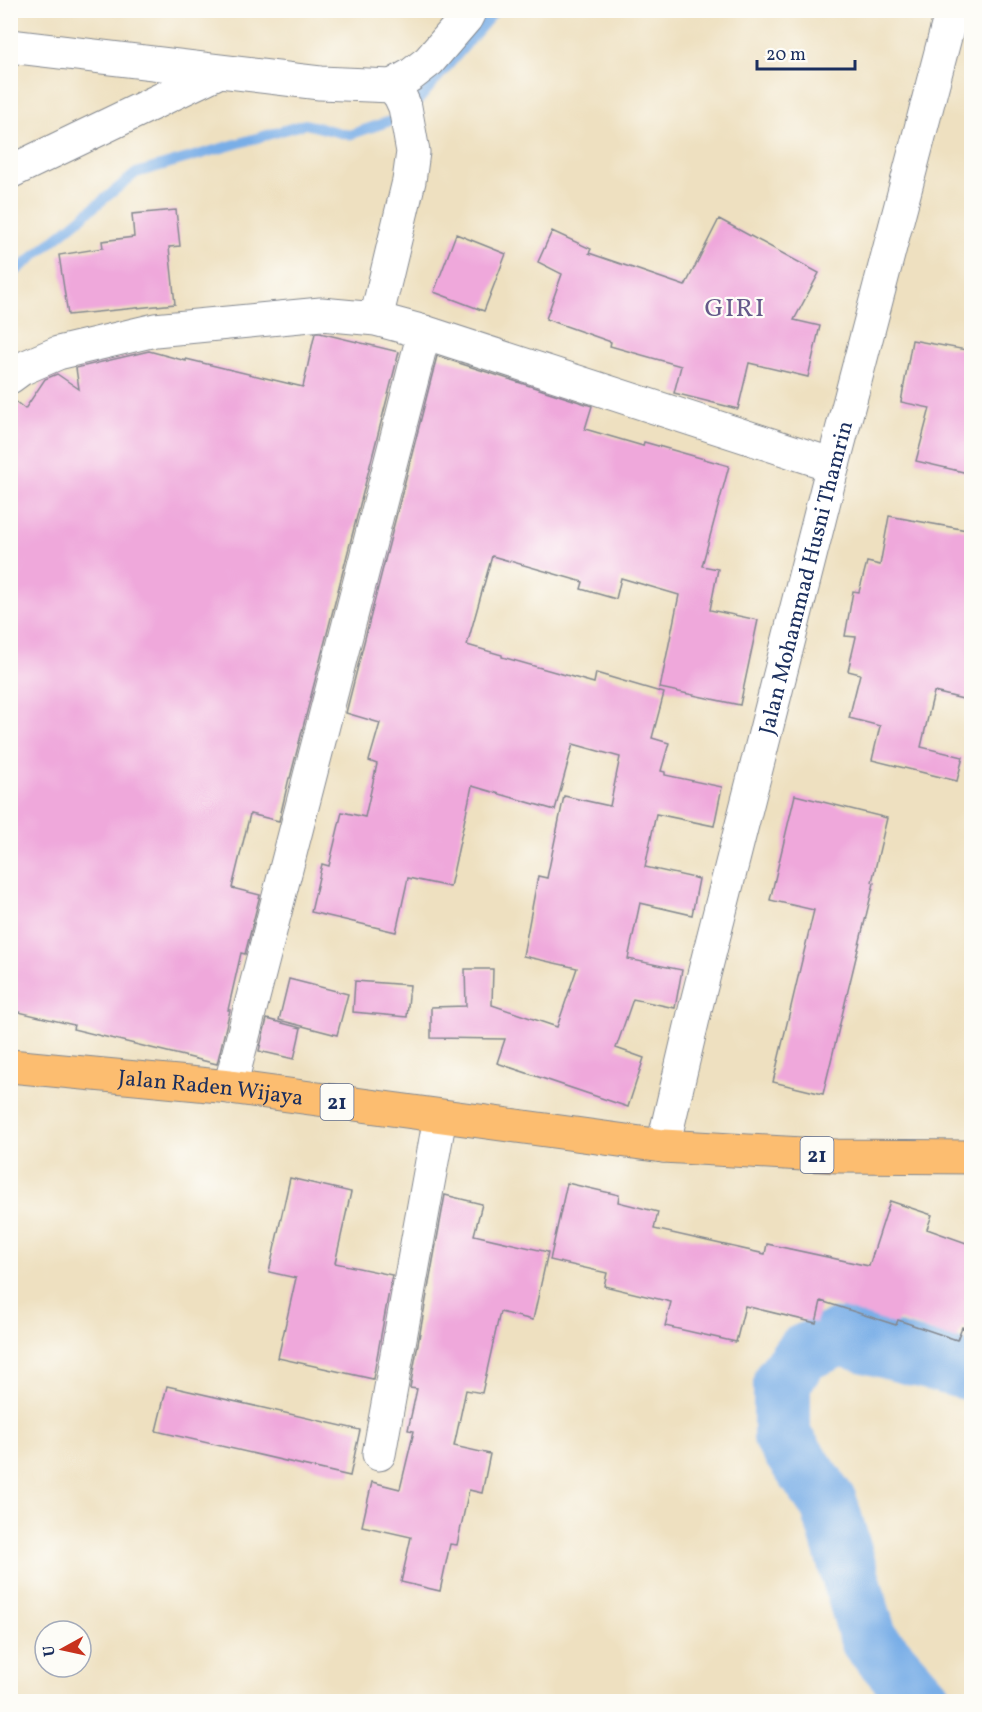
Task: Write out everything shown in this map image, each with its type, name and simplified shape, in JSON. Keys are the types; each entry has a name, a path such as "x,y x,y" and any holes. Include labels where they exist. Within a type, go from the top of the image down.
{"highway":[{"name":"Jalan Raden Wijaya","path":"10,1066 230,1087 663,1146"},
{"name":"21","path":"663,1146 837,1156 972,1157"}],"street":[{"path":"376,319 411,173 412,140 399,97 411,75 429,61 470,10"},
{"name":"Jalan Mohammad Husni Thamrin","path":"663,1146 833,465 952,10"},
{"path":"10,46 320,83 399,97"},
{"path":"10,172 218,72"},
{"path":"10,377 21,369 58,353 154,330 321,314 376,319 424,332 833,465"},
{"path":"230,1087 424,332"},
{"path":"379,1454 440,1117"}],"building":[{"path":"176,210 180,246 169,247 175,304 68,315 59,255 103,248 102,241 134,237 132,214"},
{"path":"719,219 819,273 794,320 820,326 808,377 749,363 738,409 674,393 681,366 610,346 611,342 546,319 562,274 538,262 552,231 591,249 589,253 685,286"},
{"path":"456,234 506,254 484,311 434,292"},
{"path":"315,333 399,352 279,821 250,814 232,888 260,895 245,954 241,953 217,1064 73,1029 74,1025 10,1010 10,397 25,409 45,379 57,374 79,389 76,368 149,351 303,387"},
{"path":"912,340 972,351 972,474 916,461 930,408 901,402"},
{"path":"437,356 592,406 585,429 643,446 644,442 729,466 702,566 718,569 710,610 758,620 740,705 660,688 679,595 621,578 616,599 581,589 583,582 492,556 467,645 594,683 596,673 664,693 652,738 669,743 661,771 665,772 665,775 722,787 714,826 656,814 645,867 699,879 692,915 640,903 628,959 682,970 675,1008 633,999 616,1048 644,1058 628,1107 497,1063 505,1039 431,1038 431,1007 466,1006 465,969 493,969 492,1005 557,1027 577,968 523,956 538,876 547,878 564,796 610,806 620,757 573,744 555,810 472,786 450,887 408,878 396,932 311,912 322,864 329,866 342,812 365,817 377,764 369,761 380,723 346,713"},
{"path":"889,516 972,531 972,681 967,700 934,692 921,747 963,757 957,781 872,760 880,726 849,718 860,674 848,671 856,637 845,636 853,591 859,592 867,562 880,565"},
{"path":"795,795 887,818 872,882 874,883 823,1094 773,1082 814,910 770,900"},
{"path":"289,979 348,994 337,1035 279,1020"},
{"path":"355,981 410,985 407,1017 353,1012"},
{"path":"267,1019 301,1028 294,1059 259,1051"},
{"path":"290,1178 351,1192 335,1263 392,1275 373,1379 278,1358 296,1278 269,1272"},
{"path":"567,1183 619,1195 618,1202 658,1212 654,1229 765,1254 767,1244 869,1266 890,1201 932,1215 927,1229 972,1245 972,1331 962,1327 957,1340 898,1320 896,1325 821,1301 816,1323 745,1306 736,1342 665,1326 671,1302 604,1286 607,1273 550,1260"},
{"path":"445,1195 482,1204 474,1235 548,1252 533,1320 500,1312 482,1393 466,1390 454,1446 490,1454 482,1493 469,1490 457,1545 450,1544 440,1591 401,1582 411,1537 362,1526 372,1482 400,1489 414,1431 408,1430 417,1389 410,1388"},
{"path":"167,1386 360,1430 350,1476 156,1431"}],"waterway":[{"path":"10,276 136,173 305,124 349,135 405,116 496,10"},
{"path":"924,1702 869,1640 829,1504 782,1437 782,1381 803,1353 840,1337 966,1371 972,1369"}],"district":[{"name":"GIRI","path":"735,307"}]}
